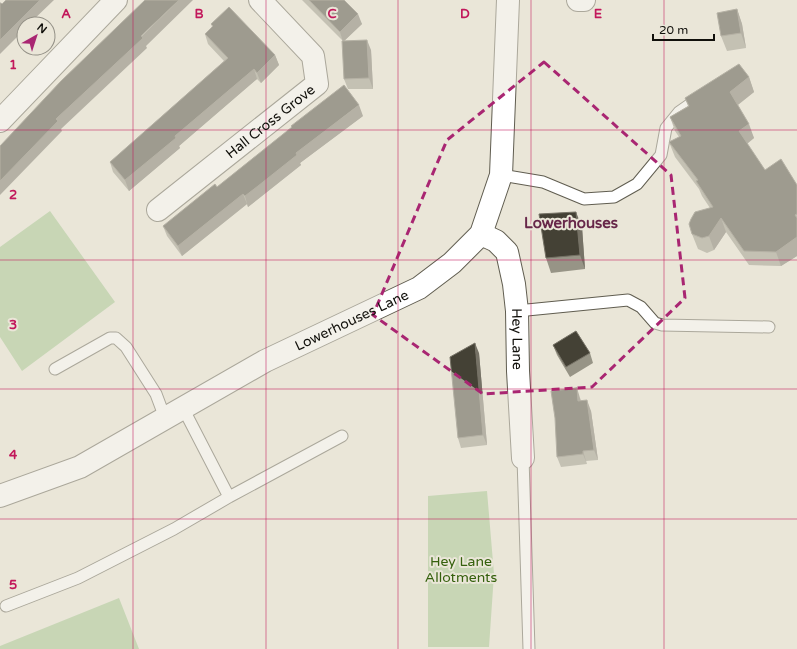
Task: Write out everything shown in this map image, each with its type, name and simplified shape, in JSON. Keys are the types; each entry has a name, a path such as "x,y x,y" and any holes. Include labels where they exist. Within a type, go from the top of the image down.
{"street":[{"path":"0,121 116,0"},
{"name":"Hall Cross Grove","path":"158,210 317,84 313,56 260,0"},
{"name":"Lowerhouses Lane","path":"0,496 80,467 265,362 420,288 452,263 481,234 501,175 508,0"},
{"path":"578,0 584,0"},
{"name":"Hey Lane","path":"481,234 496,241 507,252 514,284 517,311 518,371 523,458"}],"lane":[{"path":"501,175 543,182 584,199 614,197 637,184 661,155 666,128 679,112 708,91"},
{"path":"517,311 628,300 641,307 655,323 662,325 770,327"},
{"path":"55,369 110,338 116,338 126,346 156,394 174,413 229,497"},
{"path":"6,606 78,578 174,529 229,497 342,436"},
{"path":"523,458 529,649"}],"highlighted area":[{"path":"544,62 671,175 685,298 592,387 483,394 373,315 447,140"}],"green space":[{"path":"50,211 115,302 22,371 0,337 0,247"},
{"name":"Hey Lane Allotments","path":"487,491 494,574 489,647 428,647 428,496"},
{"path":"119,598 139,649 0,649 0,646"}],"building":[{"path":"6,0 40,0 24,16 16,16 16,24 0,40 0,3 2,4"},
{"path":"145,0 179,0 141,36 143,38 56,119 58,121 0,181 0,146 61,81"},
{"path":"309,0 344,0 358,14 340,32"},
{"path":"229,7 275,55 257,73 254,69 175,136 176,138 125,180 110,162 228,58 205,34 213,26 211,24"},
{"path":"737,9 741,33 721,36 717,13"},
{"path":"367,40 369,78 344,79 342,41"},
{"path":"739,64 749,77 730,92 749,124 739,131 765,170 781,159 797,185 797,214 795,215 797,218 797,237 776,252 744,251 721,218 709,236 702,238 692,234 689,224 695,212 713,207 696,181 698,180 669,142 681,136 670,117 689,106 685,98"},
{"path":"344,85 359,105 296,153 297,155 258,186 245,196 243,194 178,246 163,226 215,184 217,187 292,127 291,126"},
{"path":"576,212 580,255 546,258 539,214"},
{"path":"576,331 590,353 566,367 553,345"},
{"path":"475,343 483,435 458,438 450,357"},
{"path":"577,388 578,401 587,400 594,450 583,451 583,454 557,457 555,418 551,391"}],"district":[{"name":"Lowerhouses","path":"571,223"}]}
